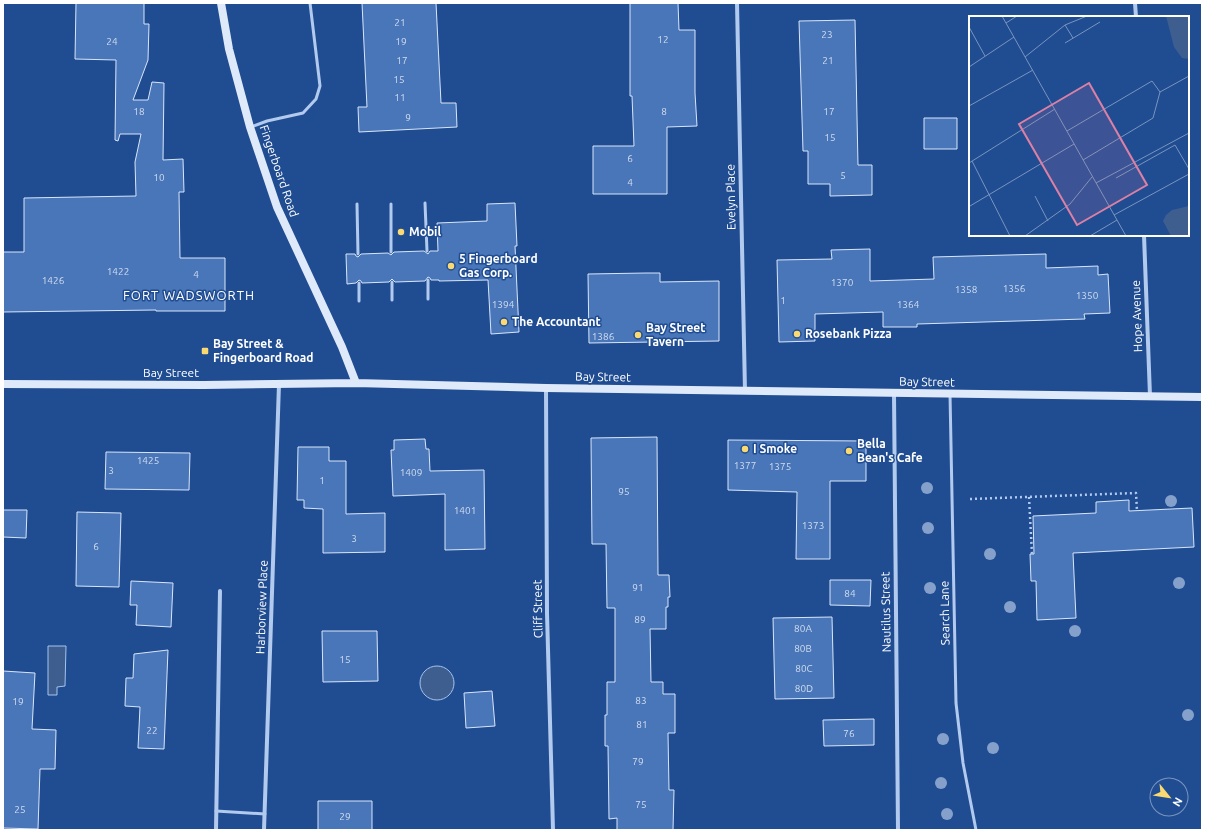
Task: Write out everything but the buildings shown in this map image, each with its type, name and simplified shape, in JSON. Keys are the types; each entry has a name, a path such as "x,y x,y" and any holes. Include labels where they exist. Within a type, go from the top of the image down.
{"main road":[{"name":"Fingerboard Road","path":"221,3 229,48 250,127 277,207 342,347 356,384"},
{"name":"Bay Street","path":"3,384 356,384 894,394 1202,397"}],"street":[{"name":"Evelyn Place","path":"737,3 745,391"},
{"path":"1135,3 1136,16"},
{"name":"Hope Avenue","path":"1144,236 1150,396"},
{"name":"Harborview Place","path":"264,830 279,384"},
{"name":"Cliff Street","path":"546,388 547,613 553,830"},
{"name":"Nautilus Street","path":"894,394 898,830"},
{"path":"216,830 220,591"}],"lane":[{"path":"250,127 303,113 316,99 320,86 310,3"},
{"path":"425,203 426,251"},
{"path":"357,204 358,254"},
{"path":"391,204 391,252"},
{"path":"428,280 428,300"},
{"path":"392,282 392,300"},
{"path":"359,283 359,301"},
{"name":"Search Lane","path":"950,394 956,703 963,763 976,830"},
{"path":"216,811 265,814"}],"path":[{"path":"970,498 1136,493 1137,511"},
{"path":"1029,497 1032,554"}],"water":[{"path":"48,646 66,646 65,686 57,687 57,695 48,695"},
{"path":"437,666 449,671 454,683 449,695 437,700 425,695 420,683 425,671"}],"place":[{"name":"Mobil","path":"401,232"},
{"name":"5 Fingerboard Gas Corp.","path":"451,266"},
{"name":"The Accountant","path":"504,322"},
{"name":"Rosebank Pizza","path":"797,334"},
{"name":"Bay Street Tavern","path":"638,335"},
{"name":"Bay Street & Fingerboard Road","path":"205,351"},
{"name":"I Smoke","path":"745,449"},
{"name":"Bella Bean's Cafe","path":"849,451"}],"district":[{"name":"FORT WADSWORTH","path":"189,295"}]}
